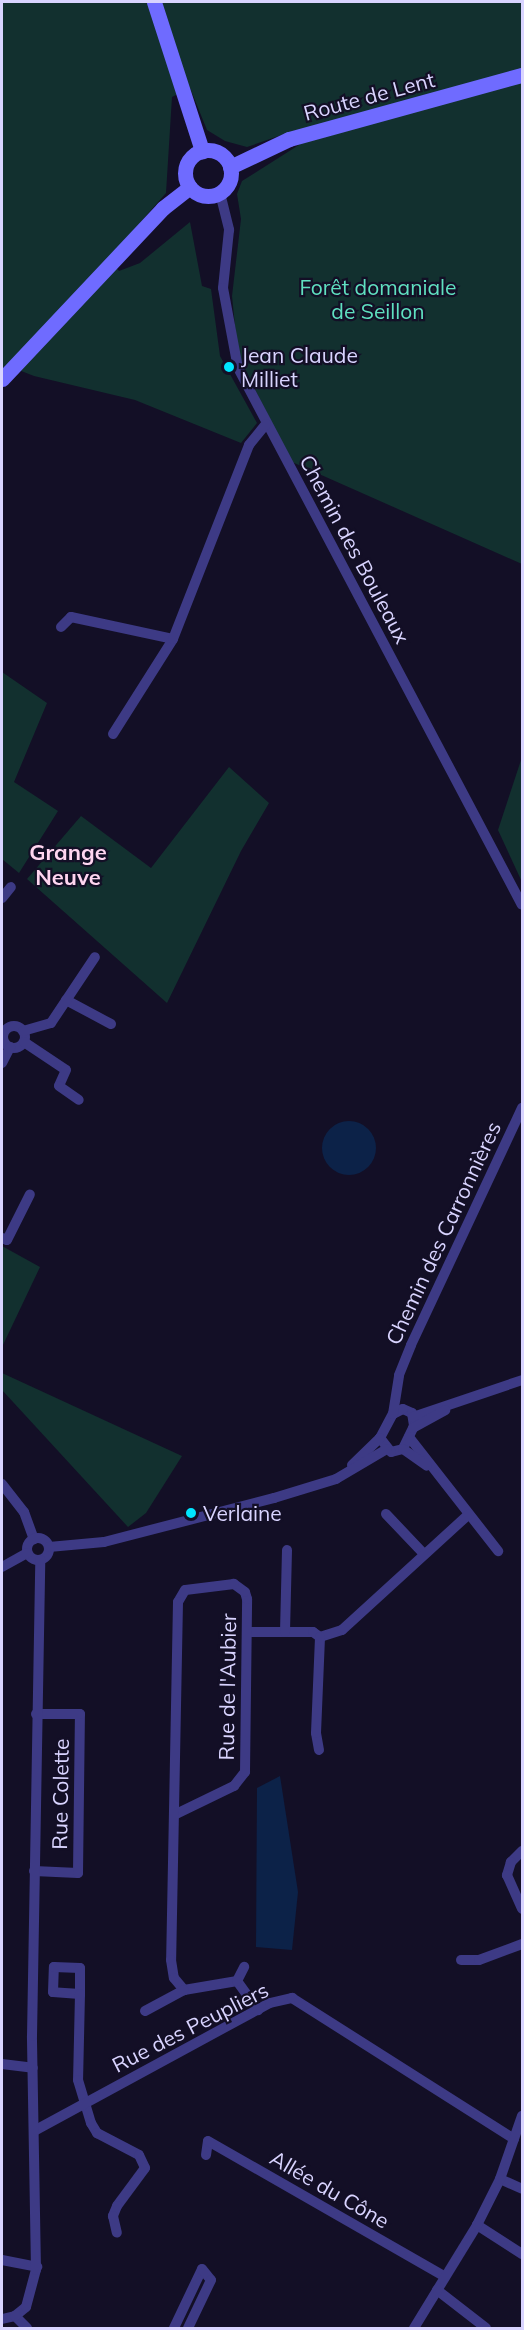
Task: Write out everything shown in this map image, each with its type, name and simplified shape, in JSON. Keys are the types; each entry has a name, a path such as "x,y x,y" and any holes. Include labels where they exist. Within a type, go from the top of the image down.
{"street":[{"path":"154,2 202,151"},
{"name":"Route de Lent","path":"231,167 289,140 522,75"},
{"path":"202,151 219,153 231,167 230,182 220,193 207,196 190,187 186,166 202,151"},
{"path":"2,379 163,208 190,187"},
{"name":"Chemin des Bouleaux","path":"220,193 229,230 223,288 232,345 242,376 522,904"},
{"path":"113,734 173,639 249,445 266,424"},
{"path":"61,627 71,617 173,639"},
{"path":"2,898 11,887"},
{"path":"2,1063 10,1047 23,1036 51,1023 95,957"},
{"path":"66,1000 111,1024"},
{"path":"10,1047 3,1039 3,1031 15,1027 66,1070 58,1086 79,1100"},
{"name":"Chemin des Carronnières","path":"398,1411 399,1375 522,1108"},
{"path":"2,1238 7,1240 30,1194"},
{"path":"403,1449 412,1427 460,1400 522,1380"},
{"path":"336,1479 380,1438 398,1411 412,1427 437,1473 498,1551"},
{"path":"380,1438 387,1449"},
{"path":"49,1547 126,1536 336,1479 387,1449 403,1449 437,1473"},
{"path":"2,1484 24,1512 34,1539"},
{"path":"386,1514 424,1554"},
{"path":"320,1637 342,1630 468,1515"},
{"path":"2,1567 27,1553 29,1543 34,1539 45,1540 49,1547 46,1557 40,1560"},
{"path":"285,1632 287,1550"},
{"path":"27,1553 40,1560"},
{"path":"2,2319 15,2316 26,2307 37,2267 33,2067 36,1714 40,1560"},
{"name":"Rue de l'Aubier","path":"174,1815 243,1780 247,1599 240,1587 193,1588 180,1595 174,1815 171,1960 174,1978 184,1990"},
{"path":"247,1632 313,1632 320,1637"},
{"path":"319,1749 316,1733 320,1637"},
{"name":"Rue Colette","path":"34,1871 78,1873 85,1714 36,1714"},
{"path":"522,1851 511,1862 507,1875 522,1909"},
{"path":"461,1960 479,1960 522,1944"},
{"path":"237,1981 244,1968"},
{"path":"145,2011 184,1990 237,1981"},
{"path":"237,1981 258,2010"},
{"path":"80,1994 78,2080 83,2104 97,2133 139,2155 145,2168 117,2206 113,2216 117,2233"},
{"name":"Rue des Peupliers","path":"34,2131 258,2010 292,1998 514,2139"},
{"path":"2,2064 33,2067"},
{"path":"414,2328 477,2225 500,2179 522,2116"},
{"name":"Allée du Cône","path":"206,2156 208,2142 445,2277"},
{"path":"500,2179 522,2188"},
{"path":"477,2225 522,2254"},
{"path":"2,2260 37,2267"},
{"path":"174,2328 202,2270 211,2280 188,2328"},
{"path":"437,2290 486,2328"},
{"path":"15,2316 27,2328"}],"green space":[{"name":"Forêt domaniale de Seillon","path":"2,2 522,2 522,564 292,462 238,356 232,296 241,219 237,194 242,181 302,143 296,130 247,147 225,141 207,130 190,88 172,97 166,193 109,258 119,271 140,263 190,222 202,286 211,289 220,356 257,423 241,443 135,400 34,376 6,365 2,369"},
{"path":"2,672 47,703 14,782 58,811 19,873 2,859"},
{"path":"522,757 522,882 498,830"},
{"path":"229,767 269,803 241,851 167,1003 27,879 81,816 151,868"},
{"path":"2,1246 40,1267 2,1347"},
{"path":"2,1373 182,1456 146,1513 128,1527 2,1390"}],"water":[{"path":"349,1121 359,1123 368,1129 374,1138 376,1148 374,1158 368,1167 359,1173 349,1175 339,1173 330,1167 324,1158 322,1148 324,1138 330,1129 339,1123"},
{"path":"280,1776 298,1892 292,1950 256,1947 257,1788"}],"place":[{"name":"Jean Claude Milliet","path":"229,367"},
{"name":"Verlaine","path":"191,1513"}],"district":[{"name":"Grange Neuve","path":"68,864"}]}
